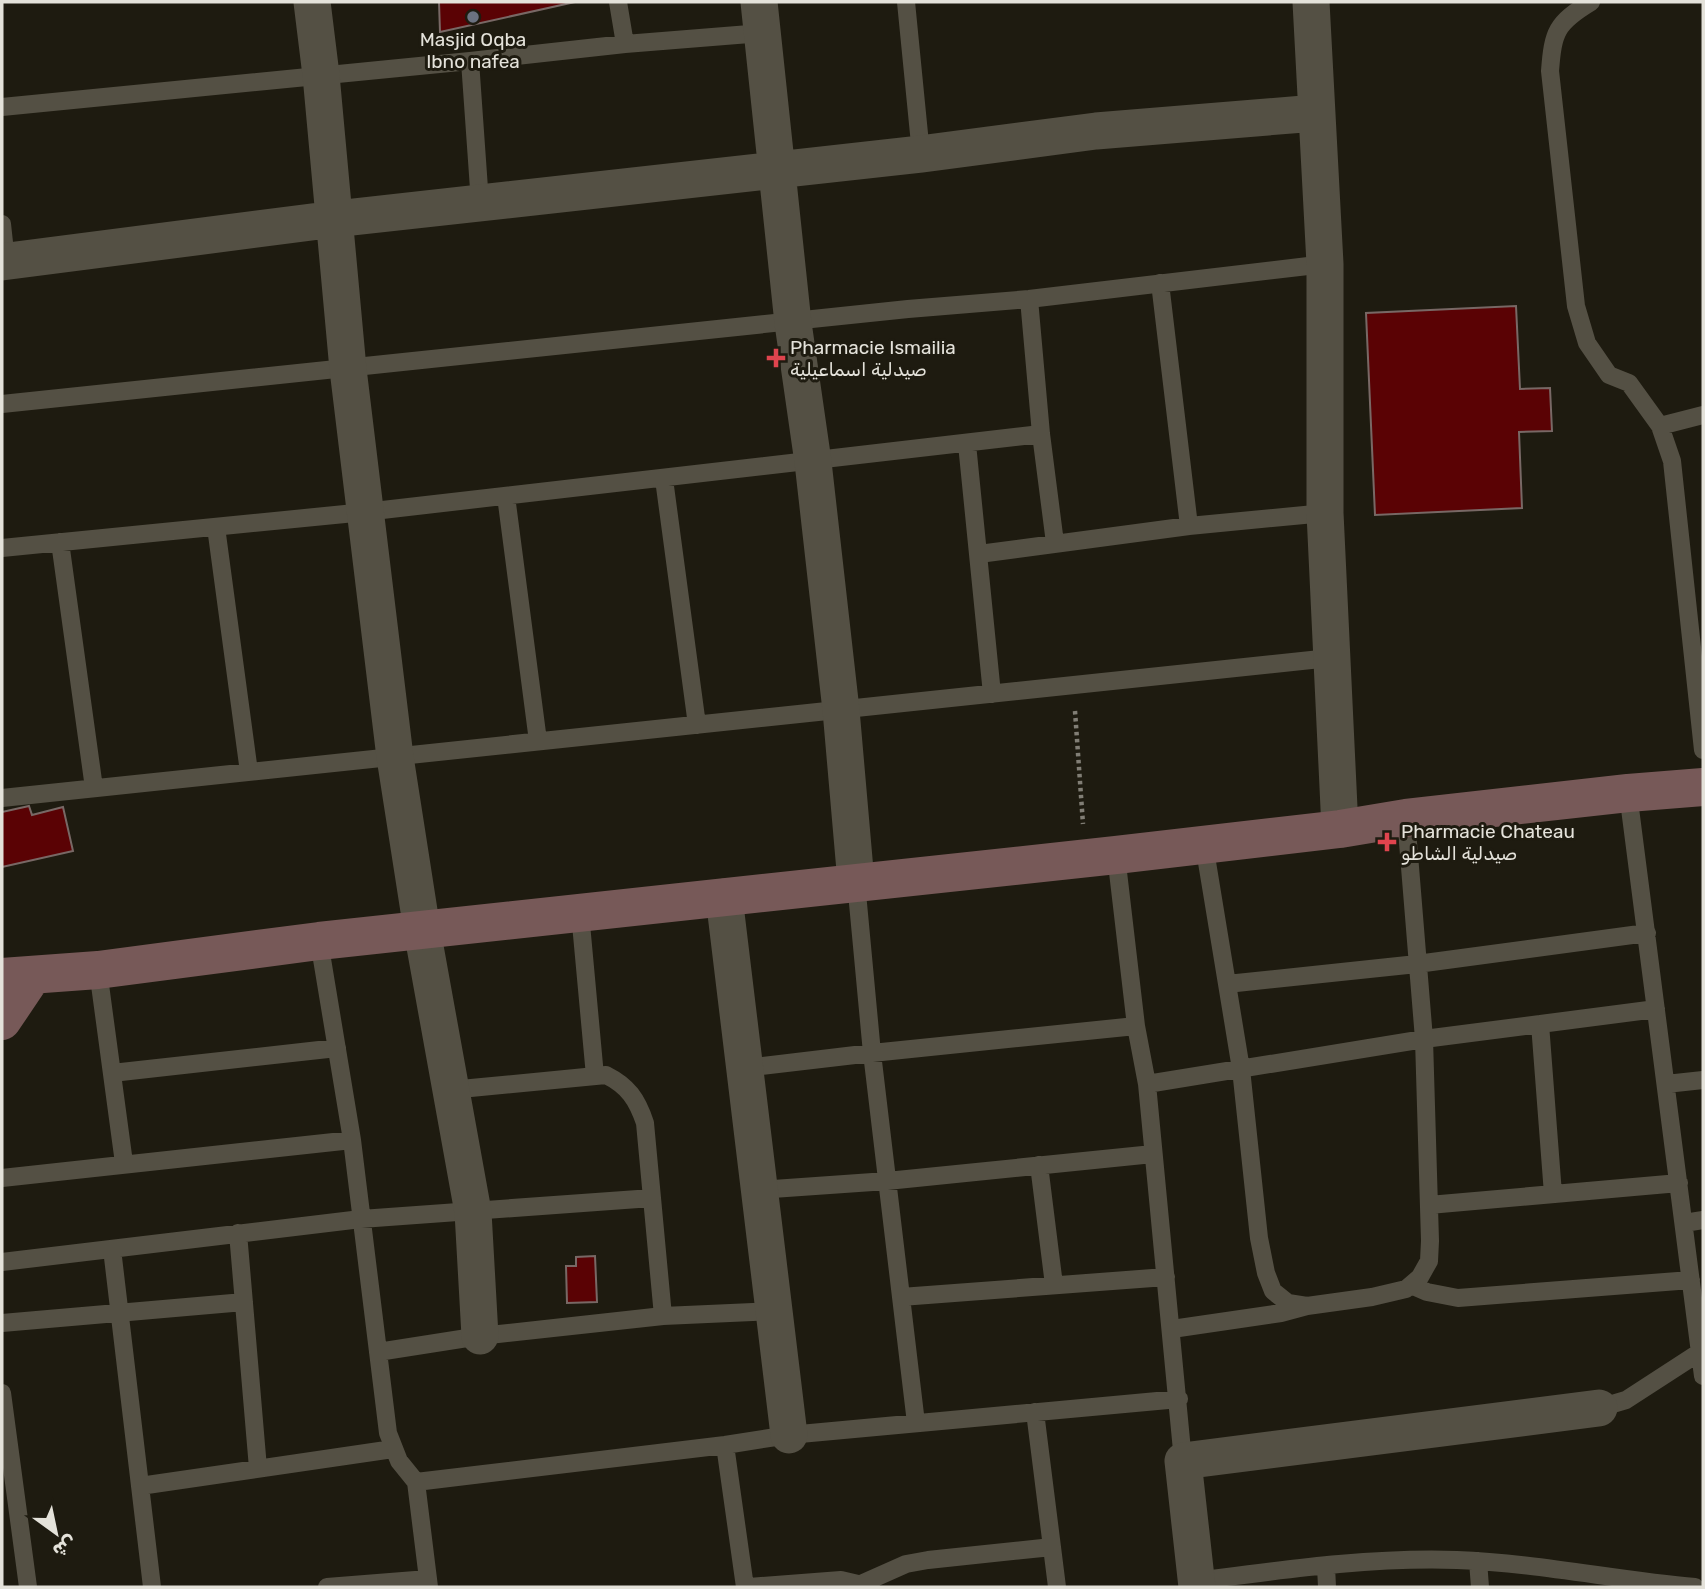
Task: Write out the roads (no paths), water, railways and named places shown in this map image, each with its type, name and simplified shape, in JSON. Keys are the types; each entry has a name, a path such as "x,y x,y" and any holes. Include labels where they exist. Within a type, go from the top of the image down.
{"street":[{"path":"312,2 348,369 395,757 422,930 473,1212 480,1336"},
{"path":"1311,2 1325,264 1325,513 1340,829"},
{"path":"760,17 793,323 813,462 841,710 856,882"},
{"path":"4,262 335,219 921,154 1096,131 1316,113"},
{"path":"2,1021 17,976 98,970 319,941 1101,857 1340,829 1406,818 1703,787"},
{"path":"724,897 789,1435"},
{"path":"1197,1584 1183,1461 1599,1408"}],"lane":[{"path":"618,2 625,44"},
{"path":"906,2 921,154"},
{"path":"1591,2 1565,20 1553,38 1550,71 1576,306 1587,343 1609,374 1629,383 1660,426 1672,461 1703,750"},
{"path":"2,107 625,44 760,17"},
{"path":"470,61 480,203"},
{"path":"2,224 4,262"},
{"path":"2,404 908,309 1029,299 1325,264"},
{"path":"1160,283 1189,526"},
{"path":"1029,299 1041,435 1055,543"},
{"path":"1660,426 1703,415"},
{"path":"2,548 365,512 1041,435"},
{"path":"967,444 992,694"},
{"path":"664,479 697,724"},
{"path":"506,496 538,741"},
{"path":"979,554 1189,526 1325,513"},
{"path":"216,527 249,772"},
{"path":"60,542 94,788"},
{"path":"2,798 1330,658"},
{"path":"1628,793 1702,1350 1703,1376"},
{"path":"1172,1329 1281,1314 1307,1306 1372,1297 1406,1289 1420,1277 1429,1261 1423,1039 1406,818"},
{"path":"1204,844 1241,1069 1259,1238 1266,1273 1273,1290 1288,1303 1307,1306"},
{"path":"1101,857 1147,1084 1183,1461"},
{"path":"856,882 872,1053 916,1423"},
{"path":"579,913 595,1076"},
{"path":"1227,985 1418,964 1647,933"},
{"path":"319,941 352,1140 388,1433 393,1449 416,1482 428,1583 327,1587"},
{"path":"98,970 124,1163"},
{"path":"1147,1084 1423,1039 1656,1009"},
{"path":"1540,1024 1553,1194"},
{"path":"745,1068 1136,1027"},
{"path":"112,1073 337,1048"},
{"path":"450,1090 606,1075 630,1091 645,1123 663,1316"},
{"path":"1666,1084 1703,1080"},
{"path":"2,1178 352,1140"},
{"path":"759,1190 887,1181 1153,1154"},
{"path":"1039,1166 1054,1285"},
{"path":"1429,1205 1679,1183"},
{"path":"2,1262 361,1219 652,1198"},
{"path":"1685,1223 1703,1220"},
{"path":"237,1233 258,1468"},
{"path":"112,1249 152,1587"},
{"path":"901,1297 1166,1277"},
{"path":"1411,1285 1427,1292 1458,1298 1691,1280"},
{"path":"2,1324 244,1303"},
{"path":"378,1352 480,1336 663,1316 773,1311"},
{"path":"1599,1408 1626,1400 1702,1350"},
{"path":"2,1393 28,1587"},
{"path":"416,1482 789,1435 1179,1399"},
{"path":"1035,1412 1057,1587"},
{"path":"725,1445 747,1587 841,1580 866,1586 906,1564 1052,1547"},
{"path":"140,1486 393,1449"},
{"path":"1197,1584 1326,1566 1403,1559 1478,1561 1695,1587"},
{"path":"1478,1561 1480,1587"},
{"path":"1326,1566 1327,1587"}],"place":[{"name":"Masjid Oqba Ibno nafea","path":"473,17"},
{"name":"Pharmacie Ismailia صيدلية اسماعيلية","path":"776,358"},
{"name":"Pharmacie Chateau صيدلية الشاطو","path":"1387,842"}]}
